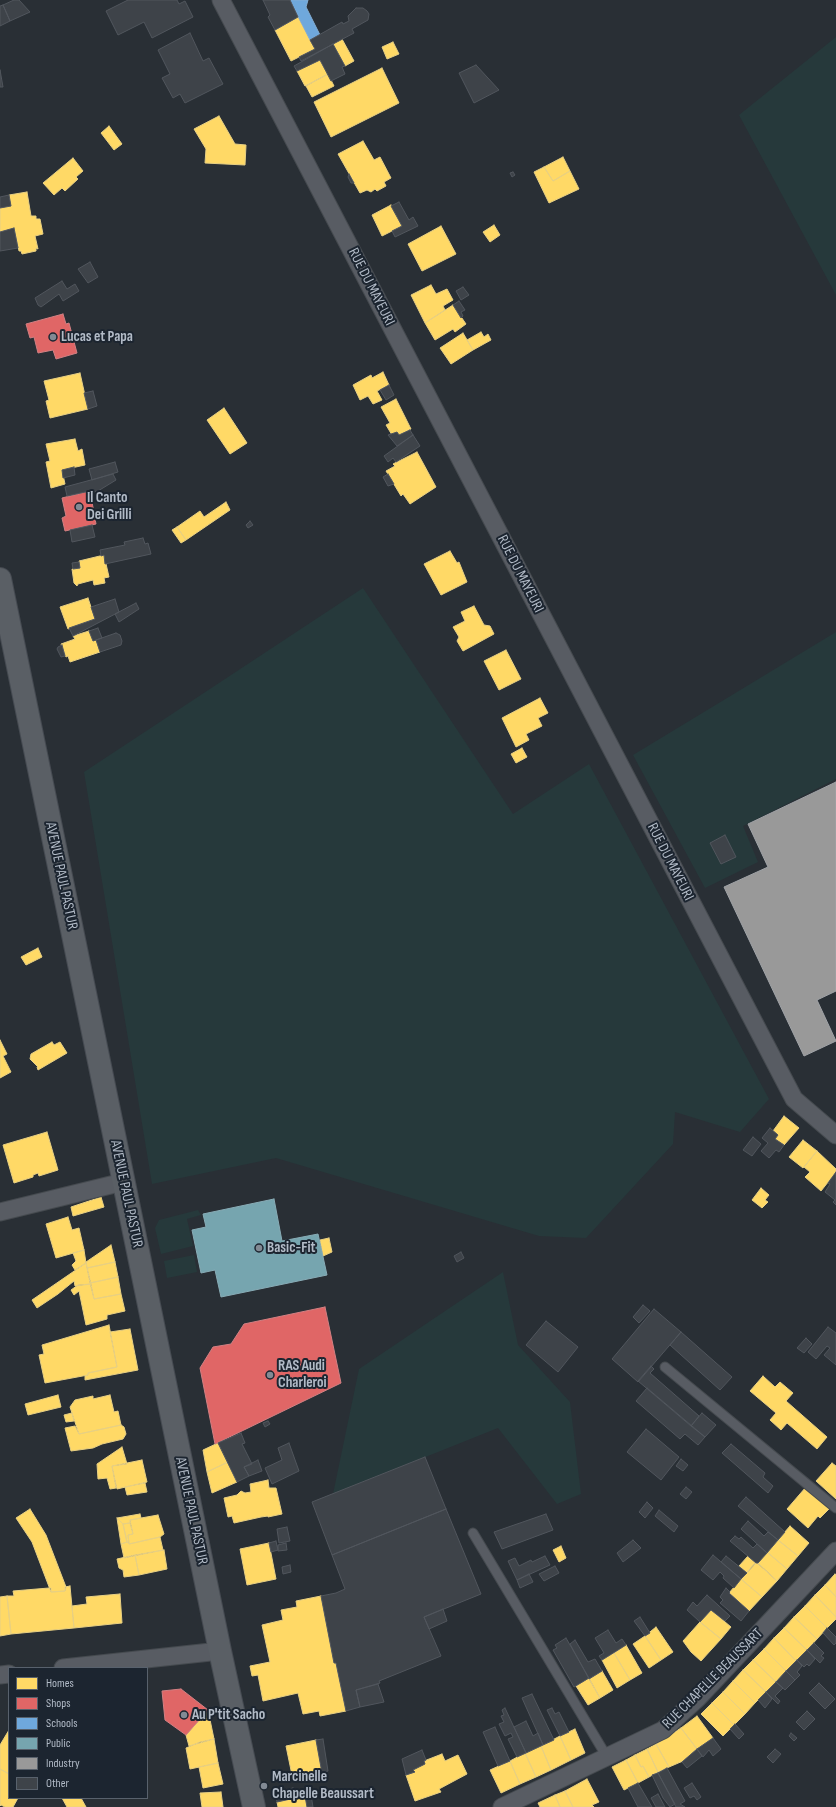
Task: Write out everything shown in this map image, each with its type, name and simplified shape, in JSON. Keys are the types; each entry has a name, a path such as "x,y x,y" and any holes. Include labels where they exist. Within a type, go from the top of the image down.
{"main road":[{"name":"AVENUE PAUL PASTUR","path":"0,580 220,1651 254,1807"}],"street":[{"name":"RUE DU MAYEURI","path":"221,0 794,1100 836,1135"},
{"path":"0,1212 123,1182"},
{"name":"RUE CHAPELLE BEAUSSART","path":"502,1807 663,1730 698,1698 836,1551"},
{"path":"73,1667 220,1651"}],"lane":[{"path":"665,1367 836,1508"},
{"path":"473,1533 607,1757"}],"shaded area":[{"path":"836,37 836,295 739,115"},
{"path":"363,588 513,814 589,764 769,1099 740,1132 675,1112 673,1144 586,1238 539,1236 276,1158 152,1184 84,772"},
{"path":"836,632 836,779 743,826 758,862 705,888 633,755"},
{"path":"198,1210 201,1215 187,1219 193,1246 161,1254 155,1228 159,1220"},
{"path":"194,1255 197,1272 167,1278 164,1261"},
{"path":"503,1272 518,1345 570,1402 581,1494 557,1504 498,1428 333,1494 359,1369"}],"building: Homes":[{"path":"298,17 315,49 291,61 275,30"},
{"path":"342,39 354,61 345,66 333,44"},
{"path":"393,42 399,54 387,59 382,47"},
{"path":"320,60 328,74 305,86 297,71"},
{"path":"382,68 399,103 331,137 314,102"},
{"path":"328,74 334,86 312,97 306,86"},
{"path":"219,116 235,144 246,145 245,165 205,163 206,149 194,129"},
{"path":"109,126 122,144 114,150 101,133"},
{"path":"363,141 374,160 380,157 391,178 384,182 386,186 377,191 375,189 371,192 367,190 360,193 338,154"},
{"path":"563,157 570,171 553,181 544,167"},
{"path":"73,158 83,171 76,177 78,179 65,191 62,188 54,195 43,183"},
{"path":"544,167 553,181 570,171 579,189 549,203 534,172"},
{"path":"27,192 31,216 36,216 36,219 40,219 43,234 35,236 38,249 36,248 36,251 22,254 21,251 19,251 14,228 0,232 0,208 11,206 9,195"},
{"path":"391,205 402,226 382,236 372,215"},
{"path":"494,225 500,235 490,242 483,232"},
{"path":"441,226 456,254 422,271 408,244"},
{"path":"431,285 436,294 447,289 453,300 443,306 445,310 425,323 411,295"},
{"path":"453,305 466,324 455,332 453,329 435,340 425,323"},
{"path":"481,332 484,337 488,334 491,340 473,350 467,340"},
{"path":"463,333 473,350 451,364 440,348"},
{"path":"383,372 389,385 377,391 382,400 373,404 368,396 360,400 353,385 371,375 372,378"},
{"path":"80,373 88,409 50,418 46,401 49,400 44,381"},
{"path":"396,399 411,429 399,435 397,432 392,435 386,425 390,423 381,407"},
{"path":"224,408 247,443 230,454 207,420"},
{"path":"75,439 78,451 82,449 85,465 62,470 65,484 51,488 46,462 50,461 46,444"},
{"path":"417,452 436,487 410,504 403,494 401,496 386,471 395,466 393,464"},
{"path":"226,502 230,510 186,540 177,527 200,511 204,517"},
{"path":"177,527 186,540 181,543 172,530"},
{"path":"450,551 457,563 459,562 467,582 441,595 424,564"},
{"path":"104,555 109,577 104,578 105,583 94,585 93,580 78,584 77,586 74,583 72,569 80,568 79,561"},
{"path":"88,598 95,619 68,629 60,607"},
{"path":"474,606 484,625 490,626 494,634 463,651 457,641 459,637 453,627 465,621 461,612"},
{"path":"89,631 93,641 96,640 100,652 70,662 68,656 66,657 61,644 75,639 73,636"},
{"path":"506,650 521,679 499,690 484,661"},
{"path":"540,698 548,713 538,718 542,726 526,734 529,740 516,747 502,718"},
{"path":"522,748 527,757 516,763 511,754"},
{"path":"38,948 42,957 26,965 21,957"},
{"path":"0,1040 7,1054 3,1056 11,1072 0,1078"},
{"path":"52,1042 54,1045 60,1042 67,1053 38,1070 38,1067 30,1059 31,1054"},
{"path":"784,1116 799,1128 784,1145 775,1139 778,1135 773,1131"},
{"path":"47,1132 58,1170 39,1176 38,1173 33,1175 33,1177 14,1183 3,1145"},
{"path":"803,1140 817,1151 803,1168 789,1157"},
{"path":"817,1151 836,1169 836,1172 821,1191 805,1177 810,1172 804,1167"},
{"path":"761,1188 769,1195 765,1200 768,1202 762,1208 752,1200"},
{"path":"101,1197 104,1207 73,1216 71,1207"},
{"path":"68,1217 72,1230 79,1228 84,1250 56,1258 46,1224"},
{"path":"329,1238 332,1252 323,1256 320,1240"},
{"path":"111,1245 115,1262 87,1268 86,1262"},
{"path":"84,1250 86,1263 75,1270 72,1265 76,1261 73,1253"},
{"path":"115,1262 118,1277 90,1283 87,1268"},
{"path":"86,1263 91,1284 75,1286 74,1281 37,1308 32,1300"},
{"path":"118,1277 121,1294 94,1299 90,1283"},
{"path":"91,1284 94,1299 121,1294 125,1311 107,1315 107,1319 86,1325 79,1291 74,1295 71,1290 78,1285"},
{"path":"109,1325 117,1367 88,1373 88,1375 45,1383 39,1355 44,1354 42,1345"},
{"path":"130,1329 138,1370 85,1380 85,1376 88,1375 88,1373 117,1367 110,1332"},
{"path":"763,1376 775,1387 780,1382 793,1393 786,1401 827,1437 817,1449 787,1423 781,1430 770,1420 776,1413 750,1391"},
{"path":"58,1395 61,1407 28,1415 25,1404"},
{"path":"110,1395 114,1412 118,1411 121,1425 79,1434 70,1407 75,1400 93,1396 93,1399"},
{"path":"72,1413 74,1421 66,1422 64,1415"},
{"path":"121,1425 124,1427 126,1434 123,1439 102,1444 93,1448 71,1451 65,1428 75,1426 79,1434"},
{"path":"218,1443 228,1462 207,1472 203,1450"},
{"path":"122,1447 127,1464 112,1466 116,1488 110,1489 107,1478 98,1479 97,1464"},
{"path":"142,1460 147,1482 117,1489 112,1466"},
{"path":"228,1462 237,1482 212,1493 207,1472"},
{"path":"832,1463 836,1466 836,1499 816,1481"},
{"path":"268,1480 269,1488 276,1488 282,1514 234,1523 232,1516 228,1517 224,1498 237,1495 241,1491 245,1493 251,1492 250,1484"},
{"path":"145,1483 147,1492 127,1495 125,1487"},
{"path":"806,1487 830,1508 820,1518 818,1516 808,1528 787,1509"},
{"path":"30,1509 46,1535 66,1587 65,1591 51,1592 32,1542 16,1518"},
{"path":"140,1514 141,1518 130,1520 130,1523 123,1524 117,1518"},
{"path":"158,1515 164,1534 160,1537 129,1544 128,1535 133,1534 130,1520"},
{"path":"117,1518 123,1524 127,1542 121,1544"},
{"path":"130,1523 133,1534 128,1535 129,1543 127,1542 123,1524"},
{"path":"790,1526 809,1543 798,1556 778,1540"},
{"path":"160,1537 163,1550 124,1558 121,1544 127,1542 129,1544"},
{"path":"778,1540 798,1556 787,1569 767,1552"},
{"path":"269,1543 276,1579 247,1585 240,1549"},
{"path":"561,1546 566,1558 559,1562 553,1550"},
{"path":"164,1550 167,1569 139,1575 135,1555"},
{"path":"767,1552 787,1569 777,1581 758,1563"},
{"path":"135,1555 139,1575 124,1577 123,1570 119,1568 117,1559"},
{"path":"748,1556 756,1563 747,1573 739,1566"},
{"path":"756,1562 777,1581 762,1597 741,1579"},
{"path":"835,1574 836,1575 836,1597 825,1585"},
{"path":"741,1579 762,1597 749,1611 729,1593"},
{"path":"825,1585 836,1597 836,1617 815,1595"},
{"path":"70,1586 74,1628 11,1634 7,1596 14,1596 13,1591 51,1588 51,1592 65,1591 65,1587"},
{"path":"120,1594 122,1623 74,1628 72,1606 87,1604 86,1597"},
{"path":"815,1595 836,1617 836,1619 827,1628 805,1606"},
{"path":"7,1596 11,1634 0,1636 0,1597"},
{"path":"321,1596 334,1663 336,1663 346,1711 320,1716 319,1711 303,1714 298,1693 263,1701 258,1675 252,1676 250,1666 270,1662 262,1625 283,1620 281,1610 297,1607 296,1601"},
{"path":"805,1606 827,1628 817,1639 794,1617"},
{"path":"711,1610 731,1627 721,1639 700,1622"},
{"path":"794,1617 817,1639 807,1650 784,1628"},
{"path":"700,1622 721,1639 701,1661 691,1652 683,1641"},
{"path":"656,1627 673,1652 661,1660 645,1636"},
{"path":"784,1628 807,1650 796,1661 774,1638"},
{"path":"645,1636 661,1660 649,1668 633,1644"},
{"path":"774,1638 796,1661 786,1671 764,1649"},
{"path":"626,1645 642,1673 630,1680 614,1653"},
{"path":"764,1649 786,1671 776,1682 753,1660"},
{"path":"614,1653 630,1680 617,1688 602,1660"},
{"path":"753,1660 776,1682 766,1692 743,1670"},
{"path":"743,1670 766,1692 755,1703 733,1681"},
{"path":"602,1671 613,1690 600,1698 589,1679"},
{"path":"589,1678 600,1698 588,1705 576,1686"},
{"path":"733,1681 755,1703 745,1714 723,1692"},
{"path":"723,1692 745,1714 734,1725 712,1703"},
{"path":"712,1703 734,1725 723,1736 701,1714"},
{"path":"208,1710 214,1739 189,1746 186,1735"},
{"path":"697,1716 713,1738 697,1749 681,1728"},
{"path":"681,1728 697,1749 683,1761 669,1767 656,1744"},
{"path":"575,1729 585,1753 571,1760 560,1736"},
{"path":"8,1732 8,1773 0,1769 0,1745"},
{"path":"560,1736 571,1760 551,1770 541,1746"},
{"path":"214,1739 218,1763 190,1769 186,1748 200,1742"},
{"path":"316,1740 322,1773 293,1780 286,1746"},
{"path":"656,1744 669,1767 658,1772 647,1749"},
{"path":"541,1746 551,1770 536,1777 525,1753"},
{"path":"647,1749 658,1772 649,1777 643,1766 641,1767 635,1755"},
{"path":"525,1753 536,1777 520,1784 510,1761"},
{"path":"442,1754 445,1761 458,1755 467,1774 439,1789 441,1792 415,1801 406,1775 415,1772 413,1770 425,1764 424,1761"},
{"path":"635,1755 641,1767 643,1766 649,1777 638,1783 626,1760"},
{"path":"626,1760 638,1783 624,1790 612,1767"},
{"path":"510,1761 520,1784 501,1793 490,1770"},
{"path":"218,1763 223,1784 203,1788 199,1767"},
{"path":"0,1769 8,1773 8,1799 17,1799 13,1807 0,1806"},
{"path":"587,1779 599,1802 592,1805 594,1807 573,1807 565,1791"},
{"path":"565,1791 573,1807 560,1807 555,1795"},
{"path":"221,1792 223,1807 202,1807 200,1793"},
{"path":"555,1795 560,1807 540,1807 538,1803"},
{"path":"305,1796 307,1807 278,1807 277,1802"},
{"path":"63,1799 82,1799 86,1807 67,1807"}],"building: Shops":[{"name":"Lucas et Papa","path":"63,314 66,324 69,323 77,353 56,359 53,350 38,353 34,337 30,338 26,324"},
{"name":"Il Canto Dei Grilli","path":"90,491 96,524 65,531 62,518 66,516 62,498"},
{"name":"RAS Audi Charleroi","path":"325,1307 341,1383 215,1444 200,1368 213,1347 231,1344 244,1324"},
{"name":"Au P'tit Sacho","path":"181,1689 208,1710 186,1735 165,1720 162,1691"}],"building: Schools":[{"path":"290,0 308,0 306,7 320,35 310,40"}],"building: Public":[{"name":"Basic-Fit","path":"274,1199 282,1241 318,1234 327,1275 221,1297 215,1270 201,1273 192,1230 206,1227 203,1214"}],"building: Industry":[{"path":"836,782 836,991 817,1000 836,1041 804,1056 724,887 768,867 748,824"}],"building: Other":[{"path":"14,0 19,0 30,12 10,21 3,5"},
{"path":"128,0 177,0 179,4 185,1 193,17 152,38 144,22 118,35 106,11"},
{"path":"263,0 290,0 298,17 275,30 268,17 270,15"},
{"path":"3,5 10,21 0,26 0,6"},
{"path":"356,8 363,8 367,11 369,14 368,20 352,29 354,33 301,61 299,57 315,49 310,40 342,22 343,24 349,21 348,16"},
{"path":"190,33 203,61 209,58 223,84 185,103 180,94 173,98 162,78 170,74 158,50"},
{"path":"333,44 345,66 342,67 345,74 331,81 320,60 297,71 294,66"},
{"path":"476,65 499,90 474,103 459,73"},
{"path":"0,70 3,87 0,87"},
{"path":"513,172 515,175 512,177 510,173"},
{"path":"349,174 354,183 351,183 348,177"},
{"path":"9,195 11,206 0,208 0,197"},
{"path":"399,202 409,220 413,217 418,226 395,237 392,231 402,226 391,206"},
{"path":"14,228 18,248 0,251 0,232"},
{"path":"90,262 98,277 88,283 78,269"},
{"path":"62,281 67,289 75,284 79,291 63,301 59,294 41,307 38,305 35,298"},
{"path":"463,287 469,295 461,300 456,291"},
{"path":"459,301 465,310 461,312 463,316 461,318 453,305"},
{"path":"389,385 394,395 386,400 380,390"},
{"path":"93,391 97,406 88,409 84,393"},
{"path":"410,430 413,435 397,446 388,435 397,432 399,435"},
{"path":"413,435 420,446 396,462 393,458 388,462 384,456"},
{"path":"115,462 118,472 92,480 89,469"},
{"path":"74,467 75,475 63,478 62,470"},
{"path":"113,474 116,480 98,491 90,493 90,491 67,496 65,487"},
{"path":"388,474 394,484 388,486 383,477"},
{"path":"250,521 253,525 248,528 246,525"},
{"path":"92,525 95,537 72,542 70,530"},
{"path":"143,538 145,544 148,543 151,554 105,564 104,555 101,556 100,550 125,545 124,542"},
{"path":"79,562 80,568 73,569 72,563"},
{"path":"115,599 119,612 73,636 69,628 95,619 91,607"},
{"path":"136,603 139,609 119,622 115,614"},
{"path":"98,628 102,638 93,641 89,631"},
{"path":"116,633 120,635 122,641 121,645 100,652 96,640"},
{"path":"62,645 65,656 61,657 57,649"},
{"path":"725,835 736,857 721,864 710,843"},
{"path":"770,1128 778,1135 775,1139 784,1145 779,1152 776,1150 769,1158 761,1151 768,1143 762,1138"},
{"path":"753,1137 761,1144 752,1156 743,1150"},
{"path":"836,1172 836,1205 833,1202 835,1200 825,1192 830,1184 828,1183"},
{"path":"461,1252 464,1258 457,1262 454,1256"},
{"path":"643,1305 650,1311 639,1323 633,1317"},
{"path":"654,1309 681,1332 638,1382 612,1359"},
{"path":"546,1321 578,1347 558,1372 526,1345"},
{"path":"828,1327 836,1333 836,1365 824,1355 830,1348 827,1346 816,1359 808,1352"},
{"path":"681,1332 732,1377 720,1390 670,1345"},
{"path":"806,1338 812,1344 804,1353 797,1348"},
{"path":"651,1366 654,1369 650,1373 699,1416 691,1426 638,1381"},
{"path":"647,1388 705,1437 698,1445 685,1434 680,1439 636,1401"},
{"path":"702,1413 716,1425 705,1437 691,1426"},
{"path":"268,1421 270,1424 265,1427 263,1423"},
{"path":"646,1429 679,1457 661,1480 627,1452"},
{"path":"241,1433 245,1443 242,1444 252,1464 244,1467 249,1476 237,1482 218,1443"},
{"path":"289,1443 299,1471 272,1484 265,1468 282,1460 278,1448"},
{"path":"731,1444 765,1473 763,1477 773,1486 768,1493 722,1453"},
{"path":"425,1457 446,1509 332,1555 312,1502"},
{"path":"681,1459 688,1465 683,1471 676,1466"},
{"path":"258,1460 262,1471 249,1476 244,1467"},
{"path":"686,1487 692,1492 686,1499 680,1494"},
{"path":"746,1497 785,1532 778,1540 738,1506"},
{"path":"647,1502 653,1508 645,1518 639,1512"},
{"path":"446,1509 481,1594 424,1617 441,1656 379,1681 380,1683 356,1690 360,1707 346,1711 336,1663 334,1663 321,1596 336,1593 345,1589 332,1555"},
{"path":"659,1510 678,1526 674,1532 655,1516"},
{"path":"546,1514 553,1530 502,1549 494,1532"},
{"path":"748,1521 764,1536 768,1532 778,1540 767,1553 741,1529"},
{"path":"287,1527 290,1541 279,1543 277,1529"},
{"path":"735,1536 739,1539 741,1537 753,1548 757,1544 767,1553 758,1563 756,1563 730,1541"},
{"path":"633,1540 641,1548 623,1562 617,1553"},
{"path":"276,1541 278,1550 271,1552 269,1543"},
{"path":"286,1543 287,1550 278,1551 278,1545"},
{"path":"713,1555 741,1579 734,1588 723,1578 724,1576 720,1572 713,1580 701,1570"},
{"path":"545,1556 550,1565 517,1580 508,1561 515,1558 519,1566 531,1560 532,1562"},
{"path":"726,1556 747,1573 741,1579 721,1562"},
{"path":"290,1565 291,1572 283,1574 282,1567"},
{"path":"555,1566 559,1573 544,1581 539,1574"},
{"path":"529,1574 533,1582 520,1588 517,1580"},
{"path":"726,1588 730,1592 729,1593 749,1611 741,1621 720,1603 723,1600 720,1597"},
{"path":"707,1595 730,1616 725,1621 711,1610 700,1622 687,1610 693,1602 697,1606"},
{"path":"443,1609 447,1621 429,1629 424,1617"},
{"path":"640,1617 650,1633 645,1636 634,1621"},
{"path":"827,1628 836,1637 836,1643 834,1645 823,1633"},
{"path":"608,1630 616,1643 622,1639 626,1645 602,1660 599,1656 604,1653 595,1638"},
{"path":"566,1638 589,1678 574,1687 553,1650 557,1648 555,1645"},
{"path":"575,1640 588,1662 595,1659 602,1671 589,1679 570,1644"},
{"path":"814,1643 824,1653 821,1656 824,1658 820,1663 807,1650"},
{"path":"807,1650 815,1659 809,1666 807,1664 804,1667 797,1660"},
{"path":"797,1660 802,1666 797,1672 800,1675 795,1680 786,1671"},
{"path":"786,1671 795,1680 785,1690 776,1682"},
{"path":"776,1682 783,1688 775,1696 780,1701 778,1704 766,1692"},
{"path":"819,1683 835,1699 825,1709 809,1693"},
{"path":"378,1684 384,1702 360,1707 356,1690"},
{"path":"766,1692 772,1699 765,1708 758,1700"},
{"path":"532,1694 554,1740 543,1745 522,1698"},
{"path":"505,1708 526,1753 517,1757 508,1739 513,1737 511,1733 505,1736 499,1724 504,1722 501,1716 504,1715 502,1710"},
{"path":"552,1708 555,1714 559,1712 569,1732 560,1736 547,1710"},
{"path":"807,1711 815,1719 804,1730 796,1722"},
{"path":"526,1721 533,1736 538,1733 543,1745 526,1753 514,1727"},
{"path":"735,1724 744,1734 739,1739 730,1729"},
{"path":"495,1727 510,1761 498,1766 483,1732"},
{"path":"791,1733 797,1738 794,1741 789,1736"},
{"path":"713,1738 721,1749 713,1756 709,1750 703,1757 697,1749"},
{"path":"323,1739 328,1771 322,1773 316,1740"},
{"path":"697,1749 702,1756 687,1768 682,1762"},
{"path":"775,1749 781,1754 773,1763 767,1757"},
{"path":"422,1750 426,1760 424,1761 425,1764 413,1770 415,1772 406,1775 402,1759"},
{"path":"667,1768 685,1801 680,1804 685,1807 676,1807 658,1773"},
{"path":"658,1773 675,1804 670,1807 663,1798 652,1775"},
{"path":"638,1783 652,1807 638,1807 628,1788"},
{"path":"692,1783 701,1797 697,1800 694,1796 690,1798 684,1788"},
{"path":"293,1788 295,1798 277,1802 275,1792"},
{"path":"658,1794 665,1807 656,1807 651,1798"},
{"path":"311,1795 313,1807 307,1807 305,1796"}],"place":[{"name":"Lucas et Papa","path":"53,337"},
{"name":"Il Canto Dei Grilli","path":"79,507"},
{"name":"Basic-Fit","path":"259,1248"},
{"name":"RAS Audi Charleroi","path":"270,1375"},
{"name":"Au P'tit Sacho","path":"184,1715"},
{"name":"Marcinelle Chapelle Beaussart","path":"264,1786"}]}
